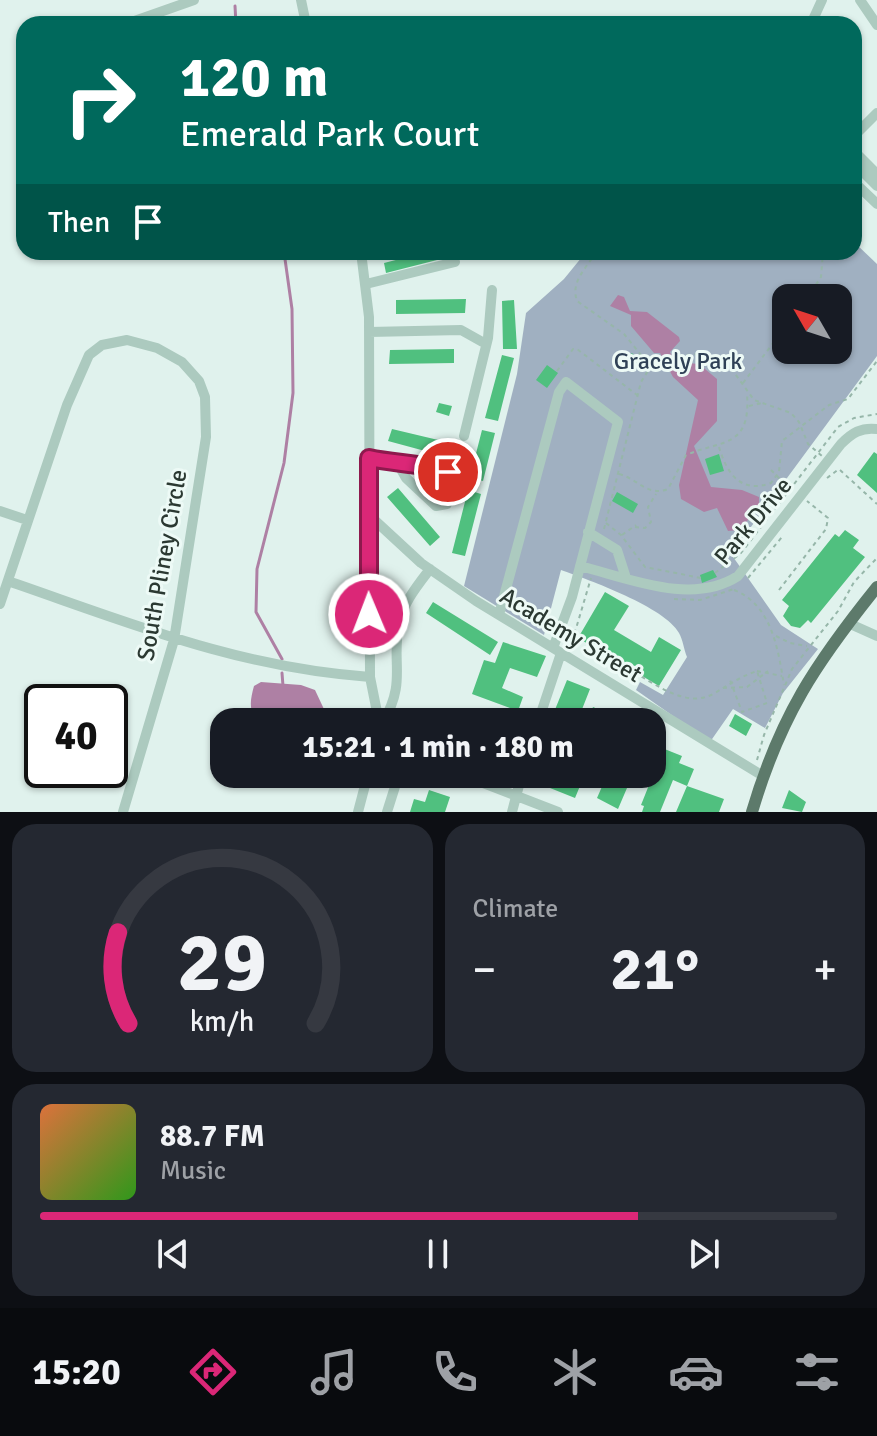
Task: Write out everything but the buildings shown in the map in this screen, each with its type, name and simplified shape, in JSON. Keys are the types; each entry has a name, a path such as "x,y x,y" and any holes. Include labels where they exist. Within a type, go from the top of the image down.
{"main road":[{"path":"752,812 792,705 848,623 877,587"}],"street":[{"path":"159,16 194,0"},
{"path":"860,0 877,25"},
{"path":"862,128 877,113"},
{"path":"862,159 877,174"},
{"path":"862,171 877,186"},
{"path":"862,190 877,204"},
{"path":"362,260 369,332 370,677 375,708"},
{"path":"366,284 455,262"},
{"path":"464,436 486,344 492,290"},
{"path":"369,332 461,330 486,344"},
{"name":"South Pliney Circle","path":"27,520 80,371 89,355 102,345 115,341 153,346 188,368 202,388 207,404 206,437 174,640 123,812"},
{"path":"499,615 559,392 566,382 618,422 542,708"},
{"name":"Park Drive","path":"580,566 685,590 725,584 738,576 841,444 867,427 877,429"},
{"path":"369,458 398,464 428,465 448,472 453,481 447,504 436,506 422,496 398,464"},
{"path":"0,511 27,520 0,604"},
{"name":"Academy Street","path":"369,515 430,569 499,615 560,648 763,776"},
{"path":"588,532 617,550 626,578"},
{"path":"388,708 398,688 399,625 408,599 430,569"},
{"path":"8,581 174,640 259,663 370,677"},
{"path":"848,623 877,636"},
{"path":"358,812 364,788"},
{"path":"387,812 395,788"},
{"path":"496,788 558,812"},
{"path":"512,812 518,788"}],"path":[{"path":"590,260 574,289 577,301 624,334 651,366"},
{"path":"816,284 821,277 822,260"},
{"path":"742,384 772,344"},
{"path":"557,371 573,349 577,349 638,396"},
{"path":"636,357 640,354"},
{"path":"601,539 638,396 651,366 675,356 699,354 712,357 733,371 754,400 791,413 803,428 808,444 824,457"},
{"path":"719,447 727,471 746,486 766,485 776,478 782,441 803,428 829,405 848,399 877,361"},
{"path":"621,535 635,526 645,528 650,520 648,507 657,492 674,483 686,455 719,447 739,434 748,406 747,391"},
{"path":"748,406 764,403"},
{"path":"715,573 737,557 838,427 854,418 877,414"},
{"path":"832,464 877,504"},
{"path":"818,489 839,469"},
{"path":"771,470 796,494"},
{"path":"618,473 657,492"},
{"path":"803,509 813,495"},
{"path":"779,590 826,529 828,518 806,501"},
{"path":"605,523 621,535 645,567 701,578"},
{"path":"674,599 700,600 734,589 752,576 782,537"},
{"path":"757,760 785,686 808,646 838,611 854,582 877,558"},
{"path":"560,648 572,642 578,629 593,569"},
{"path":"734,589 752,599 774,635 785,686"},
{"path":"774,635 790,643 808,646"},
{"path":"632,683 637,674 686,697 706,697 730,680 757,671 783,676"},
{"path":"730,680 742,712 767,703 757,671"},
{"path":"721,688 734,689 760,681 768,671"}],"green space":[{"name":"Gracely Park","path":"862,250 877,264 877,356 731,554 781,625 818,649 783,693 765,728 733,709 710,742 666,711 666,708 636,690 640,682 663,695 687,657 680,636 671,623 643,604 561,570 544,635 464,586 517,374 526,313 564,279 579,260 862,260"}],"shaded area":[{"path":"618,295 624,297 630,311 647,312 679,337 680,341 670,352 675,362 699,364 717,379 717,421 694,446 711,487 742,490 759,497 759,506 740,530 728,531 717,508 704,512 681,499 679,485 698,400 673,377 660,353 654,353 631,326 631,315 610,306"},
{"path":"261,682 301,685 315,690 323,708 252,708 254,686"}],"waterway":[{"path":"235,6 236,16"},
{"path":"282,659 256,612 257,569 284,463 293,393 292,309 285,260"},
{"path":"282,673 283,686"}],"route":[{"path":"369,614 369,458 412,467 428,465 448,472"}]}
